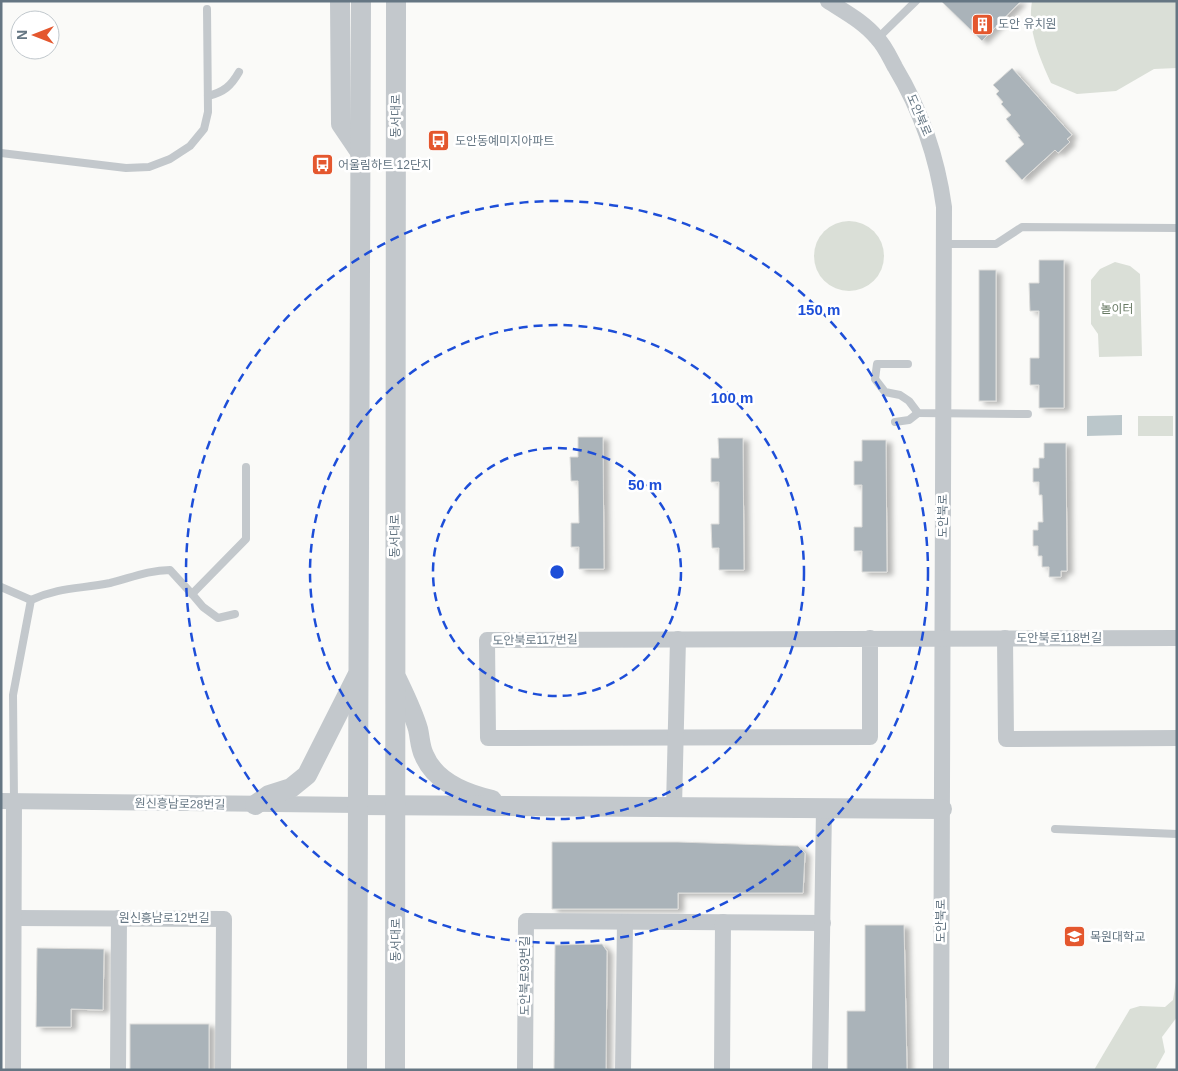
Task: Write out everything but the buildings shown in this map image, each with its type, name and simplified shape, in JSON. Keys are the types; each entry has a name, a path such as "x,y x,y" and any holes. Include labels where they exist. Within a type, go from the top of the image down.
{"street":[{"path":"340,1 341,124 360,152"},
{"path":"357,1070 361,1"},
{"name":"동서대로","path":"395,1070 396,1"},
{"path":"396,155 410,118 410,1"},
{"name":"도안북로","path":"828,1 856,19 878,38 909,91 924,122 938,167 944,207 941,1070"},
{"name":"도안북로117번길","path":"870,638 870,737 488,738 488,640 870,638 942,638"},
{"name":"도안북로118번길","path":"942,638 1177,638"},
{"path":"1004,638 1006,739 1177,738"},
{"path":"674,807 678,639"},
{"path":"255,805 269,795 291,788 307,776 358,675"},
{"path":"395,675 409,704 424,755 433,771 450,784 471,795 521,806"},
{"path":"8,801 8,878 14,918 7,975 13,1070"},
{"name":"원신흥남로28번길","path":"8,801 358,805"},
{"path":"358,805 942,809"},
{"path":"820,1070 824,808"},
{"name":"원신흥남로12번길","path":"14,918 224,919 223,1070"},
{"path":"118,1070 119,918"},
{"name":"도안북로93번길","path":"525,1070 526,921 822,923"},
{"path":"624,1070 625,922"},
{"path":"722,1070 723,922"}],"lane":[{"path":"878,38 916,1"},
{"path":"1,153 120,168 149,167 170,159 190,146 204,129 208,112 207,9"},
{"path":"208,96 221,92 232,85 239,72"},
{"path":"945,244 996,244 1022,227 1177,228"},
{"path":"908,364 877,364 875,379 885,392 900,395 909,401 918,413"},
{"path":"895,422 909,420 918,413 944,415 1028,414"},
{"path":"192,594 246,539 246,467"},
{"path":"1,587 31,600 50,591 90,587 155,570 170,570 203,607 218,618 235,614"},
{"path":"8,801 13,695 31,600"},
{"path":"1055,830 1177,834"}],"green space":[{"path":"1032,1 1177,1 1177,68 1154,69 1116,91 1077,94 1051,83 1033,33 1031,23"},
{"path":"849,221 862,224 874,231 881,243 884,256 881,269 874,281 862,288 849,291 836,288 824,281 817,269 814,256 817,243 824,231 836,224"},
{"name":"놀이터","path":"1115,262 1130,266 1140,274 1142,356 1099,357 1098,334 1091,324 1091,280 1100,269"},
{"path":"1138,416 1173,416 1173,436 1138,436"},
{"path":"1177,975 1177,1017 1162,1037 1165,1052 1155,1070 1094,1070 1130,1009 1140,1006 1165,1007 1173,1000"}],"shaded area":[{"path":"1122,415 1122,435 1087,436 1087,416"}],"place":[{"name":"도안 유치원","path":"982,24"},
{"name":"도안동예미지아파트","path":"439,141"},
{"name":"어울림하트 12단지","path":"322,165"},
{"name":"목원대학교","path":"1074,937"}]}
